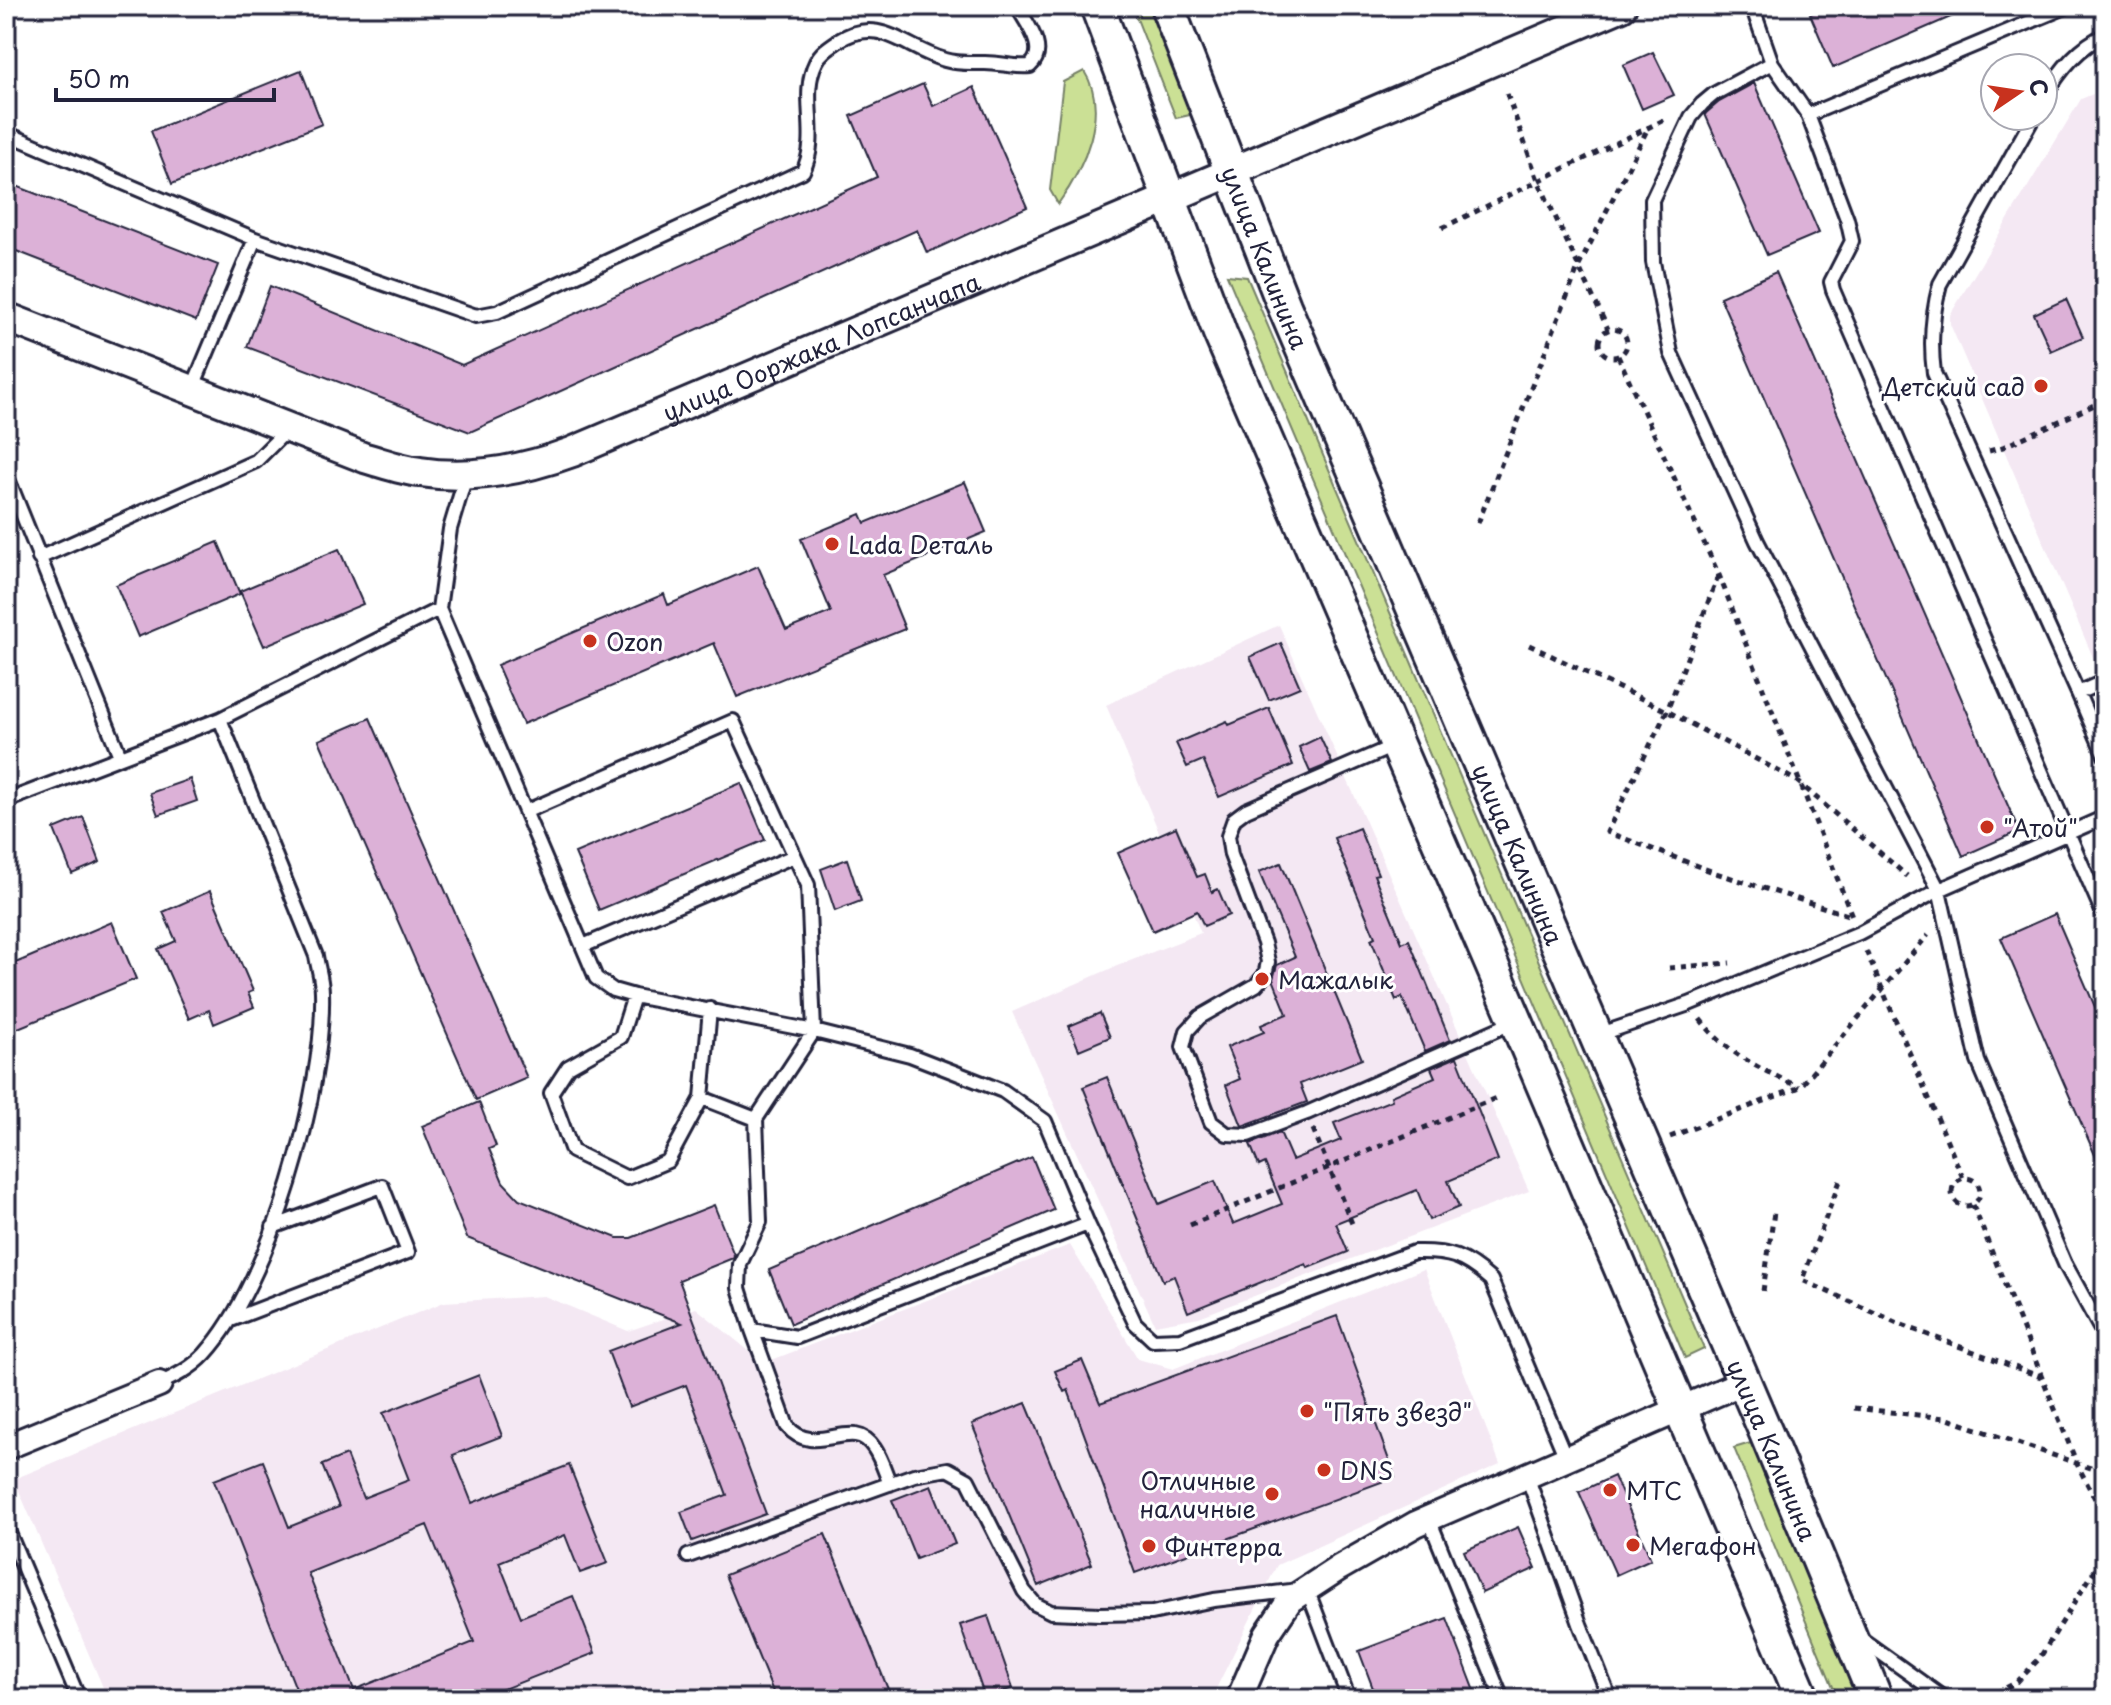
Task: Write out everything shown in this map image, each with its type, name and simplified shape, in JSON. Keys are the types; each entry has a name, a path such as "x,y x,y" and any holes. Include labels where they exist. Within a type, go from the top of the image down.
{"main road":[{"path":"1097,6 1220,333 1681,1409 1797,1693"},
{"name":"улица Калинина","path":"1167,6 1290,321 1876,1699"}],"street":[{"name":"улица Ооржака Лопсанчапа","path":"6,317 365,458 417,472 466,476 531,465 572,452 1622,6"},
{"path":"1239,1699 1267,1634 1290,1600 1339,1568 1429,1519 1743,1382"},
{"path":"6,1447 159,1384"}],"lane":[{"path":"6,133 255,239 476,316 497,312 803,171 811,145 809,81 816,60 825,49 852,32 869,30 888,35 940,59 962,65 982,62 1030,66 1037,60 1038,49 1017,6"},
{"path":"1752,6 1772,63 1808,115 1847,219 1852,241 1831,282 1833,290 2105,918"},
{"path":"1808,115 2068,6"},
{"path":"2059,74 2090,42 2105,35"},
{"path":"1772,63 1714,94 1702,104 1691,117 1652,200 1653,262 1671,353 1757,541 1939,890 1978,1061 2065,1264 2105,1337"},
{"path":"2025,132 1940,284 1931,346 1934,373 2105,756"},
{"path":"192,389 255,239"},
{"path":"39,558 256,461 289,428"},
{"path":"6,474 120,756"},
{"path":"466,476 450,529 439,609 596,978 613,990 634,996 814,1031 910,1055 1003,1091 1045,1121 1088,1224 1135,1323 1153,1340 1180,1339 1414,1252 1445,1252 1470,1262 1491,1280 1566,1458"},
{"path":"6,801 220,719 439,609"},
{"path":"2078,693 2105,681"},
{"path":"159,1384 182,1373 202,1357 231,1320 273,1227 307,1119 319,1049 322,990 316,956 220,719"},
{"path":"527,811 733,721 808,885 814,1031 756,1119 760,1222 740,1264 739,1288 787,1426 796,1437 809,1441 836,1435 858,1435 873,1445 890,1484"},
{"path":"1396,745 1246,810 1234,819 1228,836 1231,855 1264,943 1268,962 1265,975 1256,985 1200,1017 1187,1031 1183,1047 1211,1122 1227,1134 1248,1135 1307,1113 1516,1021"},
{"path":"1595,1035 1689,1004 1859,933 1939,890 2105,817"},
{"path":"583,946 794,856"},
{"path":"634,996 621,1037 568,1067 551,1093 572,1151 627,1178 668,1161 702,1098 710,1009"},
{"path":"702,1098 756,1119"},
{"path":"231,1320 408,1252 382,1186 273,1227"},
{"path":"752,1330 797,1337 1088,1224"},
{"path":"688,1556 914,1475 948,1469 968,1480 1024,1591 1035,1604 1051,1612 1152,1613 1214,1600 1307,1589 1349,1699"},
{"path":"1527,1476 1574,1610 1610,1699"},
{"path":"1429,1519 1502,1699"},
{"path":"6,1526 79,1699"},
{"path":"1847,1629 1945,1699"}],"path":[{"path":"1507,94 1538,180 1608,329"},
{"path":"1442,228 1649,126 1579,266 1478,523"},
{"path":"1608,329 1618,330 1627,338 1626,349 1618,356 1607,356 1600,350 1600,337 1608,329"},
{"path":"1618,356 1719,575 1797,781 1853,917 1716,873 1607,832 1667,711 1719,575"},
{"path":"1971,455 2003,447 2105,400"},
{"path":"1529,645 1667,711 1797,781 1916,883"},
{"path":"1859,933 1881,991 1963,1178"},
{"path":"1643,1147 1800,1087 1922,941"},
{"path":"1669,968 1740,962"},
{"path":"1689,1004 1714,1037 1743,1060 1800,1087"},
{"path":"1190,1225 1496,1098"},
{"path":"1307,1113 1353,1226"},
{"path":"1963,1178 1971,1178 1979,1187 1980,1194 1973,1205 1960,1205 1953,1199 1952,1186 1963,1178"},
{"path":"1840,1181 1802,1280 1902,1325 2041,1377"},
{"path":"1973,1205 2077,1464 2105,1518"},
{"path":"1763,1291 1774,1212"},
{"path":"1854,1408 1945,1418 2105,1473"},
{"path":"1985,1699 2017,1682 2039,1659 2105,1554"}],"shaded area":[{"name":"Детский сад","path":"2105,89 2105,658 2095,662 1950,324 1950,315 2081,99"},
{"name":"Мажалык","path":"1279,625 1529,1191 1199,1317 1155,1325 1012,1012 1201,933 1106,705"},
{"path":"1070,1245 1138,1359 1173,1369 1424,1269 1500,1464 1277,1565 1211,1699 108,1699 14,1479 444,1302 544,1296 628,1331 696,1308 764,1363"}],"green space":[{"path":"1132,6 1156,6 1199,113 1176,118"},
{"path":"1084,71 1095,104 1094,121 1085,157 1058,204 1050,190 1063,82"},
{"path":"1227,275 1247,277 1704,1349 1685,1358"},
{"path":"1754,1442 1860,1699 1838,1699 1734,1448"}],"building":[{"path":"1829,6 1976,6 1833,68 1810,14"},
{"path":"1653,52 1674,95 1642,109 1623,65"},
{"path":"301,70 322,124 172,184 151,131"},
{"path":"1754,83 1819,233 1767,255 1705,114 1719,102"},
{"path":"923,84 933,106 974,87 1027,207 927,253 917,230 470,432 247,347 270,286 462,365 877,177 851,116"},
{"path":"6,182 218,265 196,321 6,247"},
{"path":"1776,272 2019,831 1963,856 1720,297"},
{"path":"2066,299 2083,337 2051,351 2034,314"},
{"path":"965,482 986,532 883,575 905,629 737,697 714,643 523,724 497,665 664,594 668,605 758,566 786,630 831,612 801,539 861,514 865,523"},
{"path":"218,542 240,594 138,637 116,585"},
{"path":"339,549 363,604 264,646 240,591"},
{"path":"1281,643 1300,687 1269,700 1250,657"},
{"path":"1269,708 1293,765 1219,797 1203,760 1187,767 1176,743 1227,721 1229,725"},
{"path":"370,718 527,1078 476,1100 319,740"},
{"path":"1320,737 1332,763 1310,772 1299,747"},
{"path":"190,779 197,801 158,815 150,793"},
{"path":"741,783 765,840 599,910 575,853"},
{"path":"83,817 100,862 72,874 54,829"},
{"path":"1176,827 1197,877 1205,874 1212,892 1218,889 1229,915 1204,926 1197,911 1153,931 1118,853"},
{"path":"1359,828 1378,874 1374,875 1402,943 1409,940 1450,1040 1425,1051 1402,997 1396,1000 1371,939 1375,937 1334,838"},
{"path":"847,859 861,901 835,911 821,869"},
{"path":"1281,863 1362,1059 1300,1084 1307,1102 1242,1126 1226,1085 1240,1079 1227,1047 1264,1032 1261,1025 1287,1014 1273,979 1277,965 1295,957 1259,872"},
{"path":"210,891 253,991 248,993 254,1007 214,1024 209,1010 189,1019 158,949 176,941 163,912"},
{"path":"2055,914 2105,1030 2105,1178 2001,938"},
{"path":"112,922 136,979 6,1033 6,967"},
{"path":"1100,1013 1110,1037 1079,1050 1069,1026"},
{"path":"1457,1057 1498,1160 1448,1181 1459,1207 1429,1220 1417,1190 1336,1223 1348,1252 1308,1268 1306,1264 1188,1312 1174,1276 1163,1281 1083,1087 1107,1077 1159,1204 1215,1181 1233,1224 1282,1204 1265,1163 1259,1166 1250,1144 1280,1132 1292,1160 1341,1140 1334,1123 1392,1100 1391,1096 1435,1077 1431,1068"},
{"path":"479,1102 496,1146 489,1149 503,1182 519,1199 617,1238 631,1238 714,1205 733,1258 679,1280 766,1514 692,1541 681,1512 727,1495 686,1385 629,1407 608,1351 682,1323 467,1238 422,1126"},
{"path":"1032,1157 1054,1210 791,1324 769,1270"},
{"path":"1337,1316 1395,1477 1135,1573 1068,1390 1064,1392 1055,1371 1082,1360 1100,1403"},
{"path":"479,1375 502,1436 453,1455 472,1503 569,1465 608,1563 580,1573 565,1535 499,1562 521,1617 573,1596 595,1653 478,1699 300,1699 214,1480 263,1461 289,1527 339,1507 322,1465 346,1455 363,1498 409,1480 383,1413","holes":["427,1525 474,1642 354,1690 308,1573"]},
{"path":"1026,1403 1092,1564 1038,1586 972,1424"},
{"path":"1614,1476 1651,1559 1616,1575 1579,1492"},
{"path":"931,1485 955,1544 916,1559 892,1500"},
{"path":"1518,1527 1536,1568 1482,1593 1464,1551"},
{"path":"825,1534 892,1699 776,1699 725,1575"},
{"path":"988,1616 1013,1688 985,1698 960,1625"},
{"path":"1447,1618 1478,1699 1377,1699 1359,1651"}],"place":[{"name":"Детский сад","path":"2041,386"},
{"name":"Lada Dеталь","path":"832,544"},
{"name":"Ozon","path":"590,641"},
{"name":"\"Атой\"","path":"1987,827"},
{"name":"Мажалык","path":"1262,979"},
{"name":"\"Пять звезд\"","path":"1307,1411"},
{"name":"DNS","path":"1324,1470"},
{"name":"МТС","path":"1610,1490"},
{"name":"Отличные наличные","path":"1272,1494"},
{"name":"Мегафон","path":"1633,1545"},
{"name":"Финтерра","path":"1149,1546"}]}
